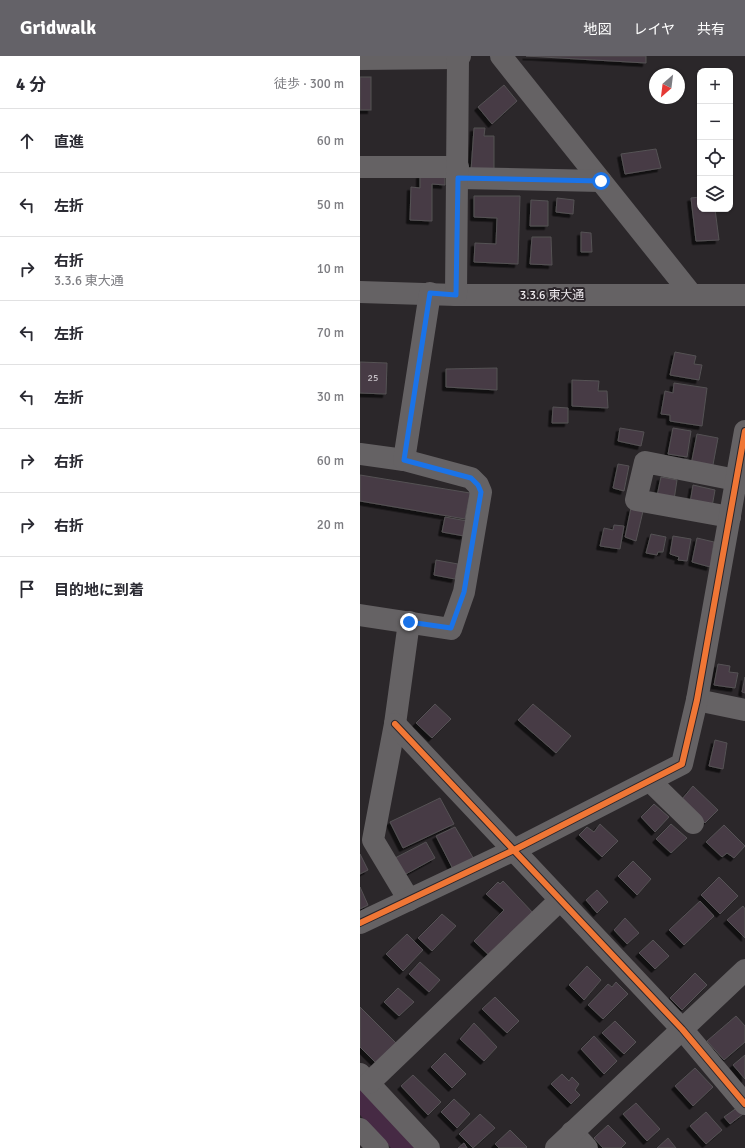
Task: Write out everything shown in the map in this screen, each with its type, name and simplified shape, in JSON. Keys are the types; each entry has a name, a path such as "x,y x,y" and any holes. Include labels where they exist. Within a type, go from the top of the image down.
{"street":[{"path":"501,56 692,295"},
{"path":"360,59 459,57 456,295"},
{"path":"360,166 601,181"},
{"name":"3.3.6 東大通","path":"360,292 456,295 745,295"},
{"path":"404,460 430,293"},
{"path":"360,923 514,850 682,764 697,700 745,431"},
{"path":"360,454 404,460 471,478 478,485 481,492 464,592 451,628 360,615"},
{"path":"730,517 636,500 645,462 736,480"},
{"path":"409,622 395,724 373,840 409,900"},
{"path":"697,700 745,710"},
{"path":"395,724 682,1029 745,1104"},
{"path":"650,781 693,823"},
{"path":"429,1148 364,1079 560,900"},
{"path":"556,1148 745,970"},
{"path":"360,1128 378,1148"},
{"path":"572,1132 587,1148"}],"shaded area":[{"path":"360,1087 419,1148 391,1148 360,1115"}],"building":[{"path":"526,56 646,56 646,63"},
{"path":"360,77 371,77 371,110 360,110"},
{"path":"504,85 517,101 492,124 478,107"},
{"path":"474,128 485,128 484,136 494,136 494,172 471,171"},
{"path":"656,149 661,168 625,174 621,154"},
{"path":"420,175 445,175 445,185 432,184 432,221 410,220 411,187 420,188"},
{"path":"474,196 520,196 518,264 474,262 475,243 496,244 497,218 474,217"},
{"path":"697,197 697,212 715,212 719,240 696,241 691,198"},
{"path":"557,198 574,200 573,214 556,212"},
{"path":"531,200 548,201 548,226 530,226"},
{"path":"581,232 591,233 592,252 581,252"},
{"path":"532,237 551,237 552,265 530,264"},
{"path":"675,352 696,356 694,364 702,365 699,380 670,375"},
{"path":"360,362 387,363 386,394 360,393"},
{"path":"497,368 497,390 446,387 446,369"},
{"path":"572,380 599,381 598,391 607,391 608,408 572,406"},
{"path":"674,383 707,388 702,426 670,421 670,415 661,414 665,391 673,393"},
{"path":"553,407 568,408 568,423 552,423"},
{"path":"620,428 644,432 641,446 618,441"},
{"path":"673,428 691,431 687,457 668,454"},
{"path":"697,434 718,438 712,470 691,465"},
{"path":"618,464 629,466 624,491 613,488"},
{"path":"360,475 470,493 465,519 360,501"},
{"path":"661,477 677,480 674,500 657,496"},
{"path":"693,485 715,490 712,507 690,503"},
{"path":"631,508 643,511 636,541 625,537"},
{"path":"445,517 467,521 464,536 442,532"},
{"path":"614,525 624,526 620,549 600,546 604,528 613,530"},
{"path":"651,534 666,537 663,552 658,552 657,555 646,553"},
{"path":"673,536 691,539 687,561 678,560 679,557 670,554"},
{"path":"697,538 714,542 710,567 692,562"},
{"path":"436,560 458,564 455,579 434,575"},
{"path":"718,664 730,666 729,672 738,673 735,688 714,685"},
{"path":"745,677 745,693 742,692"},
{"path":"435,704 451,719 432,738 416,723"},
{"path":"533,704 571,736 556,753 518,720"},
{"path":"715,740 727,743 723,769 709,766"},
{"path":"693,786 718,810 705,823 682,799"},
{"path":"440,798 454,824 403,848 390,822"},
{"path":"654,804 669,817 655,832 641,817"},
{"path":"600,824 618,841 602,857 579,835 587,827 594,832"},
{"path":"671,824 687,838 671,853 656,839"},
{"path":"724,825 745,846 734,858 727,853 722,857 706,842"},
{"path":"455,827 475,861 454,871 436,836"},
{"path":"426,842 435,858 404,875 395,858"},
{"path":"360,854 368,870 360,874"},
{"path":"633,861 651,879 637,895 618,876"},
{"path":"719,877 738,896 720,914 701,895"},
{"path":"503,881 534,914 491,957 474,941 504,910 486,894 498,882 500,884"},
{"path":"360,887 368,905 360,909"},
{"path":"597,890 608,902 597,913 586,900"},
{"path":"700,901 714,916 684,945 669,930"},
{"path":"743,906 745,909 745,938 727,920"},
{"path":"442,914 456,926 432,951 418,938"},
{"path":"625,918 639,933 627,944 614,930"},
{"path":"407,934 423,950 403,971 386,954"},
{"path":"653,940 669,956 655,969 639,953"},
{"path":"420,962 440,980 429,992 409,974"},
{"path":"587,966 601,980 584,1000 569,985"},
{"path":"695,973 707,985 682,1010 670,998"},
{"path":"616,982 628,994 603,1019 588,1005 608,984 612,987"},
{"path":"398,988 414,1002 399,1016 384,1002"},
{"path":"495,997 519,1021 507,1033 482,1009"},
{"path":"360,1007 400,1047 379,1066 360,1047"},
{"path":"736,1016 745,1026 745,1042 724,1060 707,1041"},
{"path":"615,1021 636,1042 624,1054 602,1033"},
{"path":"474,1023 497,1047 484,1061 460,1039"},
{"path":"594,1036 617,1061 604,1074 581,1049"},
{"path":"445,1053 466,1074 452,1088 431,1067"},
{"path":"745,1055 745,1079 733,1065"},
{"path":"695,1068 713,1087 693,1106 675,1086"},
{"path":"562,1074 569,1081 572,1077 579,1084 575,1090 580,1095 571,1104 551,1084"},
{"path":"413,1075 441,1102 428,1115 401,1086"},
{"path":"454,1099 470,1114 457,1128 441,1112"},
{"path":"636,1103 660,1129 647,1141 623,1114"},
{"path":"738,1107 743,1114 730,1124 724,1117"},
{"path":"706,1112 722,1130 706,1144 690,1126"},
{"path":"480,1114 495,1128 473,1148 459,1134"},
{"path":"608,1125 626,1143 621,1148 603,1148 594,1138"},
{"path":"510,1130 527,1147 526,1148 499,1148 495,1144"},
{"path":"668,1138 676,1148 657,1148"},
{"path":"464,1143 467,1148 458,1148"}],"cycle path":[{"path":"360,923 514,850 682,764 697,700 745,431"},
{"path":"395,724 682,1029 745,1104"}],"route":[{"path":"409,622 451,628 464,592 481,492 478,485 471,478 404,460 428,317 430,293 456,295 458,178 601,181"}]}
